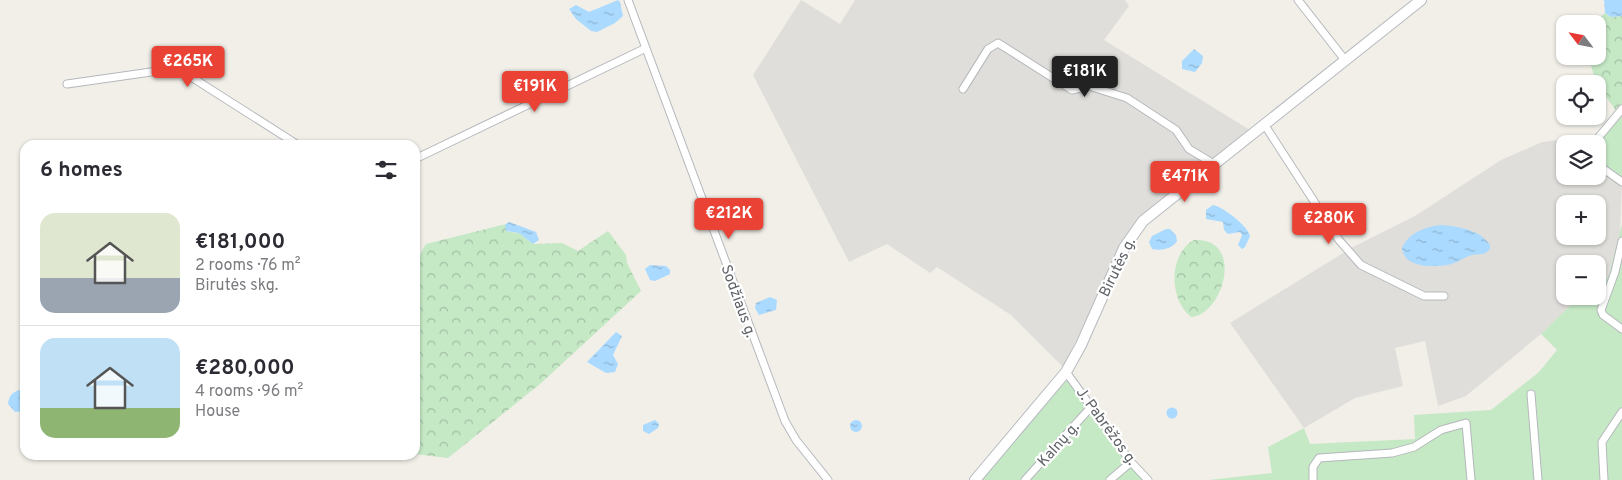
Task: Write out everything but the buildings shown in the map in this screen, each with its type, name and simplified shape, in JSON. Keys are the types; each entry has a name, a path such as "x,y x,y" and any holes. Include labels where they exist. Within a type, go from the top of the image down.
{"main road":[{"name":"Birutės g.","path":"975,480 1066,372 1081,346 1130,237 1151,214 1421,0"}],"street":[{"name":"Sodžiaus g.","path":"628,0 785,420 796,440 828,480"},
{"path":"1298,0 1345,60"},
{"path":"963,90 988,48 998,43 1072,90 1089,86 1127,98 1176,130 1189,149 1214,164"},
{"path":"420,157 646,48"},
{"path":"68,84 165,70 176,71 216,91 290,140"},
{"path":"1600,135 1622,109"},
{"path":"1264,124 1338,240 1361,265 1424,296 1444,296"},
{"path":"1606,171 1622,182"},
{"path":"1622,241 1615,272 1602,310 1603,315 1622,329"},
{"name":"J. Pabrėžos g.","path":"1066,372 1131,462 1148,480"},
{"path":"1531,394 1538,480"},
{"name":"Kalnų g.","path":"1025,480 1091,408"},
{"path":"1604,480 1602,442 1622,412"},
{"path":"1314,480 1312,467 1319,458 1392,453 1414,447 1441,430 1466,423 1471,480"},
{"path":"1110,480 1131,462"}],"shaded area":[{"path":"801,0 840,24 855,0 1125,0 1129,6 1104,40 1250,130 1151,207 1130,230 1063,367 1011,315 937,267 930,273 887,244 849,262 753,75"},
{"path":"1556,140 1556,185 1606,185 1606,175 1622,186 1620,233 1606,280 1606,255 1556,255 1556,305 1571,305 1541,334 1466,396 1438,406 1425,341 1395,348 1403,386 1355,398 1304,428 1230,323 1351,248 1415,216 1501,160 1542,142"}],"green space":[{"path":"1605,13 1611,17 1622,16 1622,102 1616,111 1606,96 1606,75 1594,75 1591,65 1606,65 1606,15 1602,15"},
{"path":"1622,102 1622,186 1606,175 1606,135 1603,135"},
{"path":"506,224 508,232 519,233 533,244 562,243 578,251 608,231 626,255 627,263 641,291 540,384 448,458 420,455 420,254 426,244"},
{"path":"1622,224 1622,480 1209,480 1272,473 1268,447 1304,428 1310,444 1415,439 1414,415 1491,410 1539,372 1557,350 1541,334 1571,305 1606,305 1606,280"},
{"path":"1194,240 1210,242 1220,250 1224,263 1224,277 1220,291 1213,304 1203,313 1191,317 1179,300 1175,289 1174,277 1179,256"},
{"path":"1067,379 1126,460 1143,480 981,480"}],"water":[{"path":"618,0 623,16 615,23 597,32 591,31 576,19 569,9 576,5 589,12"},
{"path":"1604,0 1622,0 1622,16 1611,17 1605,13"},
{"path":"1194,49 1203,56 1202,63 1195,72 1182,69 1182,61"},
{"path":"1213,205 1228,213 1245,228 1250,236 1245,247 1242,249 1238,245 1242,235 1240,232 1228,234 1224,230 1223,222 1206,219 1206,210"},
{"path":"509,222 536,232 539,240 533,244 519,233 506,231 505,225"},
{"path":"1443,225 1463,228 1481,236 1490,245 1489,250 1484,254 1472,255 1454,263 1434,266 1413,263 1404,255 1402,248 1405,242 1414,234 1425,228"},
{"path":"1170,229 1176,235 1177,241 1166,249 1152,249 1149,242 1152,236"},
{"path":"650,265 666,266 670,270 670,274 655,281 650,280 645,269"},
{"path":"770,297 777,300 776,310 759,315 755,308 756,303"},
{"path":"616,332 622,336 613,355 618,364 615,372 606,373 587,362"},
{"path":"20,390 20,412 15,412 8,404 10,397"},
{"path":"1172,407 1178,413 1172,419 1166,413"},
{"path":"655,420 659,424 658,428 649,434 643,431 643,425"},
{"path":"854,420 858,420 862,426 858,432 854,432 850,428 850,424"}]}
